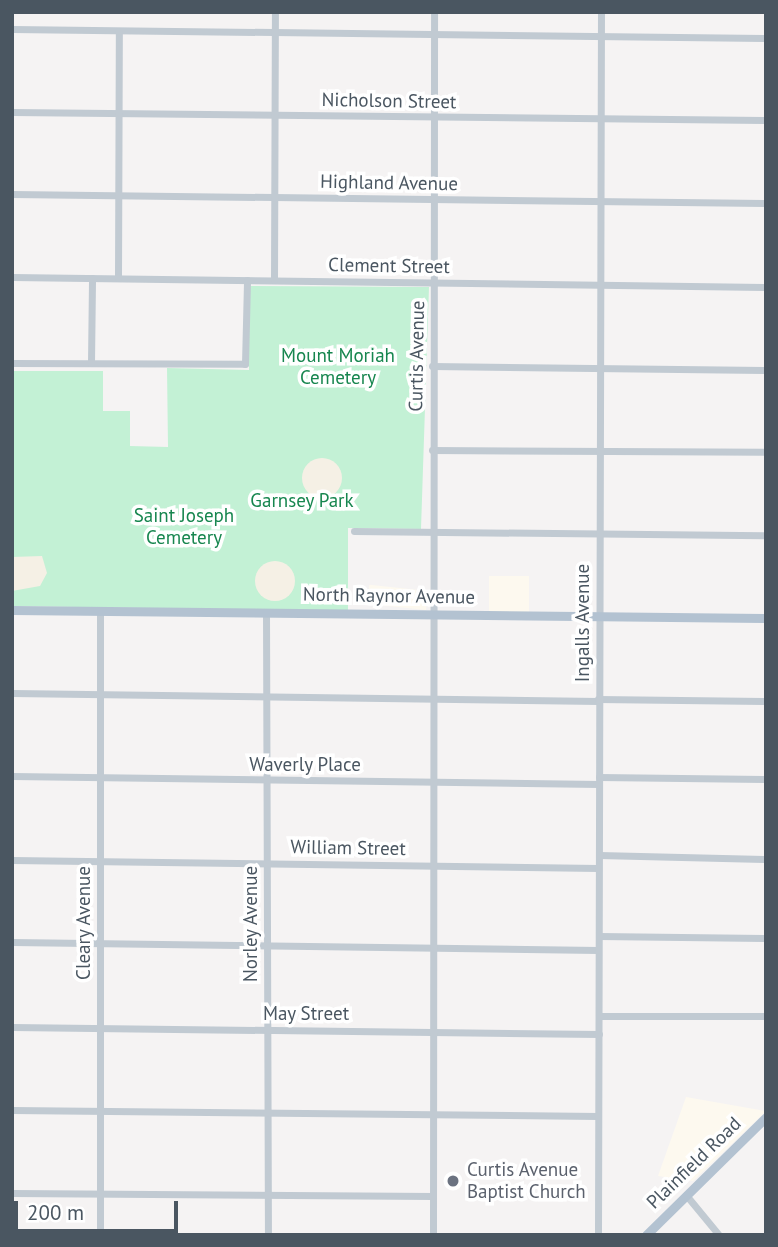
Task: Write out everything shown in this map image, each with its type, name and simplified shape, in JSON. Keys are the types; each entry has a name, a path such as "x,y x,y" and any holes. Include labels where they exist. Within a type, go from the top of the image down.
{"main road":[{"name":"North Raynor Avenue","path":"12,610 766,618"},
{"name":"Plainfield Road","path":"646,1235 766,1117"}],"street":[{"path":"274,280 275,12"},
{"name":"Curtis Avenue","path":"433,616 434,12"},
{"name":"Ingalls Avenue","path":"598,1235 601,12"},
{"path":"12,29 766,38"},
{"path":"118,31 118,278"},
{"name":"Nicholson Street","path":"12,112 766,120"},
{"name":"Highland Avenue","path":"12,194 766,203"},
{"name":"Clement Street","path":"12,277 766,286"},
{"path":"91,363 92,278"},
{"path":"12,363 245,364 247,280"},
{"path":"432,366 766,370"},
{"path":"432,450 766,452"},
{"path":"354,531 766,535"},
{"name":"Cleary Avenue","path":"100,611 100,1235"},
{"name":"Norley Avenue","path":"266,612 268,1235"},
{"path":"433,616 433,1235"},
{"path":"12,693 766,701"},
{"name":"Waverly Place","path":"12,776 266,781 766,779"},
{"path":"599,855 766,859"},
{"name":"William Street","path":"12,860 598,868"},
{"path":"599,936 766,938"},
{"path":"12,942 598,950"},
{"path":"599,1016 766,1016"},
{"name":"May Street","path":"12,1027 599,1034"},
{"path":"12,1110 598,1116"},
{"path":"12,1194 433,1196"},
{"path":"686,1195 719,1235"}],"shaded area":[{"path":"489,576 529,576 529,612 489,612"},
{"path":"369,585 428,591 426,610 367,604"},
{"path":"686,1097 766,1111 693,1181 658,1176"}],"green space":[{"path":"248,286 429,287 421,529 348,528 348,611 12,606 13,371 103,371 103,411 130,411 130,446 168,447 167,368 249,370"}],"sand":[{"path":"322,458 336,464 342,478 336,492 322,498 308,492 302,478 308,464"},
{"path":"42,556 47,573 40,586 12,591 12,557"},
{"path":"275,561 289,567 295,581 289,595 275,601 261,595 255,581 261,567"}],"place":[{"name":"Curtis Avenue Baptist Church","path":"453,1181"}],"park label":[{"name":"Mount Moriah Cemetery","path":"338,367"},
{"name":"Garnsey Park","path":"302,501"},
{"name":"Saint Joseph Cemetery","path":"184,527"}]}
